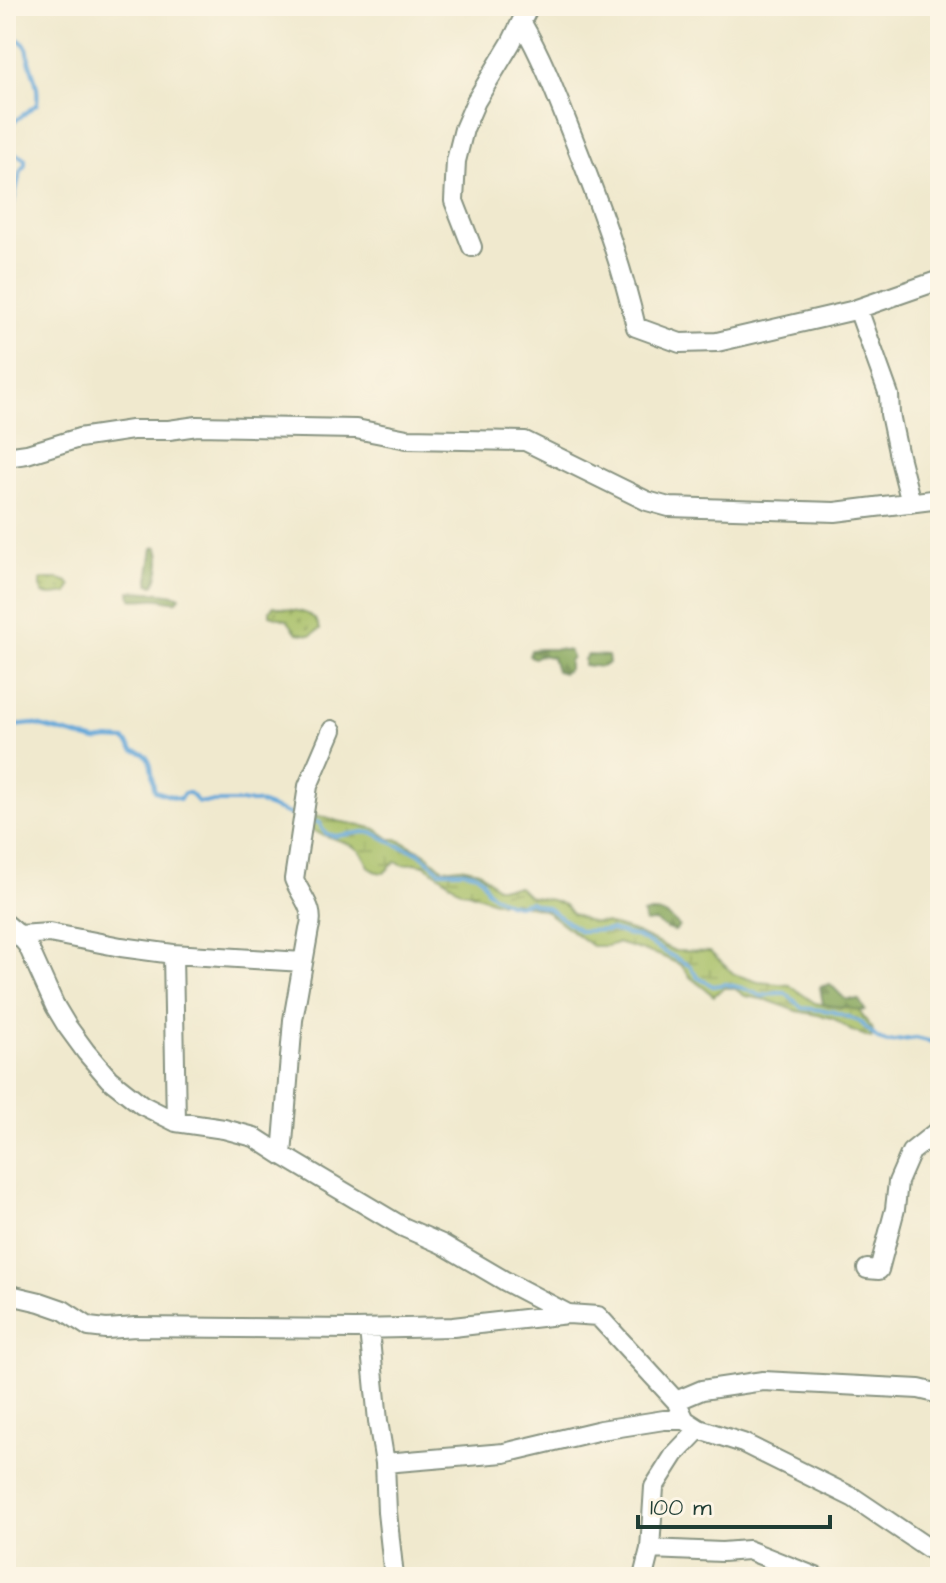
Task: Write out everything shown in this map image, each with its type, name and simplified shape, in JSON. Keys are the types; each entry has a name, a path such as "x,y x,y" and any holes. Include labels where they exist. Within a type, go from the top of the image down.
{"street":[{"path":"472,247 454,201 456,161 464,129 476,101 525,15"},
{"path":"525,15 619,258 636,327 680,343 717,342 858,309 940,280"},
{"path":"858,309 889,395 895,439 911,503"},
{"path":"6,457 79,438 132,430 197,426 356,429 407,439 525,441 647,501 669,507 835,512 940,499"},
{"path":"282,1155 293,1020 312,919 308,904 294,879 308,786 332,730"},
{"path":"12,929 173,954 303,962"},
{"path":"12,929 28,946 55,1006 86,1052 109,1079 142,1105 176,1122 254,1137 403,1227 442,1244 568,1314"},
{"path":"173,954 176,1122"},
{"path":"867,1269 879,1270 895,1209 898,1182 911,1152 940,1129"},
{"path":"6,1294 63,1310 89,1327 106,1329 453,1327 568,1314 598,1316 676,1401 692,1425"},
{"path":"369,1329 385,1463 394,1577"},
{"path":"676,1401 702,1390 763,1381 919,1389 940,1394"},
{"path":"385,1463 504,1453 601,1430 664,1420 692,1425 743,1443 854,1498 940,1556"},
{"path":"643,1577 650,1549 654,1487 692,1425"},
{"path":"650,1549 748,1550 816,1577"}],"green space":[{"path":"157,547 160,566 154,585 149,584 149,573 153,548"},
{"path":"40,581 68,582 71,586 68,593 43,594"},
{"path":"130,591 180,597 177,601 135,600 131,599"},
{"path":"274,606 313,617 320,629 311,635 297,633 287,620 270,615"},
{"path":"531,650 569,651 572,657 569,669 563,673 556,671 552,657 529,656"},
{"path":"588,655 608,656 609,663 602,667 584,665"},
{"path":"311,816 376,829 390,839 397,839 425,853 443,869 460,867 479,871 496,887 519,887 528,896 565,905 572,914 591,922 634,932 675,951 710,952 734,974 758,982 789,985 815,1003 859,1011 873,1030 871,1038 850,1030 833,1018 745,996 734,988 723,988 714,996 690,977 681,965 617,943 592,946 544,910 515,902 497,902 461,891 424,865 403,865 396,861 384,873 377,872 369,867 356,848 312,830"},
{"path":"643,914 666,915 679,926 675,931 655,921 647,923"},
{"path":"830,984 845,999 859,1000 865,1010 823,1004 820,987"}],"waterway":[{"path":"6,33 27,48 37,86 37,104 6,128"},
{"path":"6,144 25,159 11,213 6,218"},
{"path":"6,278 11,290 6,293"},
{"path":"6,724 33,724 96,741 125,740 134,751 141,752 149,760 155,791 180,799 184,793 190,793 198,802 257,802 297,817"},
{"path":"309,820 320,823 327,834 336,836 374,833 418,852 440,871 477,874 494,896 508,903 517,905 529,902 549,909 580,931 611,930 638,937 690,966 697,977 713,986 726,984 762,996 785,993 803,1008 831,1011 859,1021 878,1039 888,1042 916,1038 940,1044"}]}
